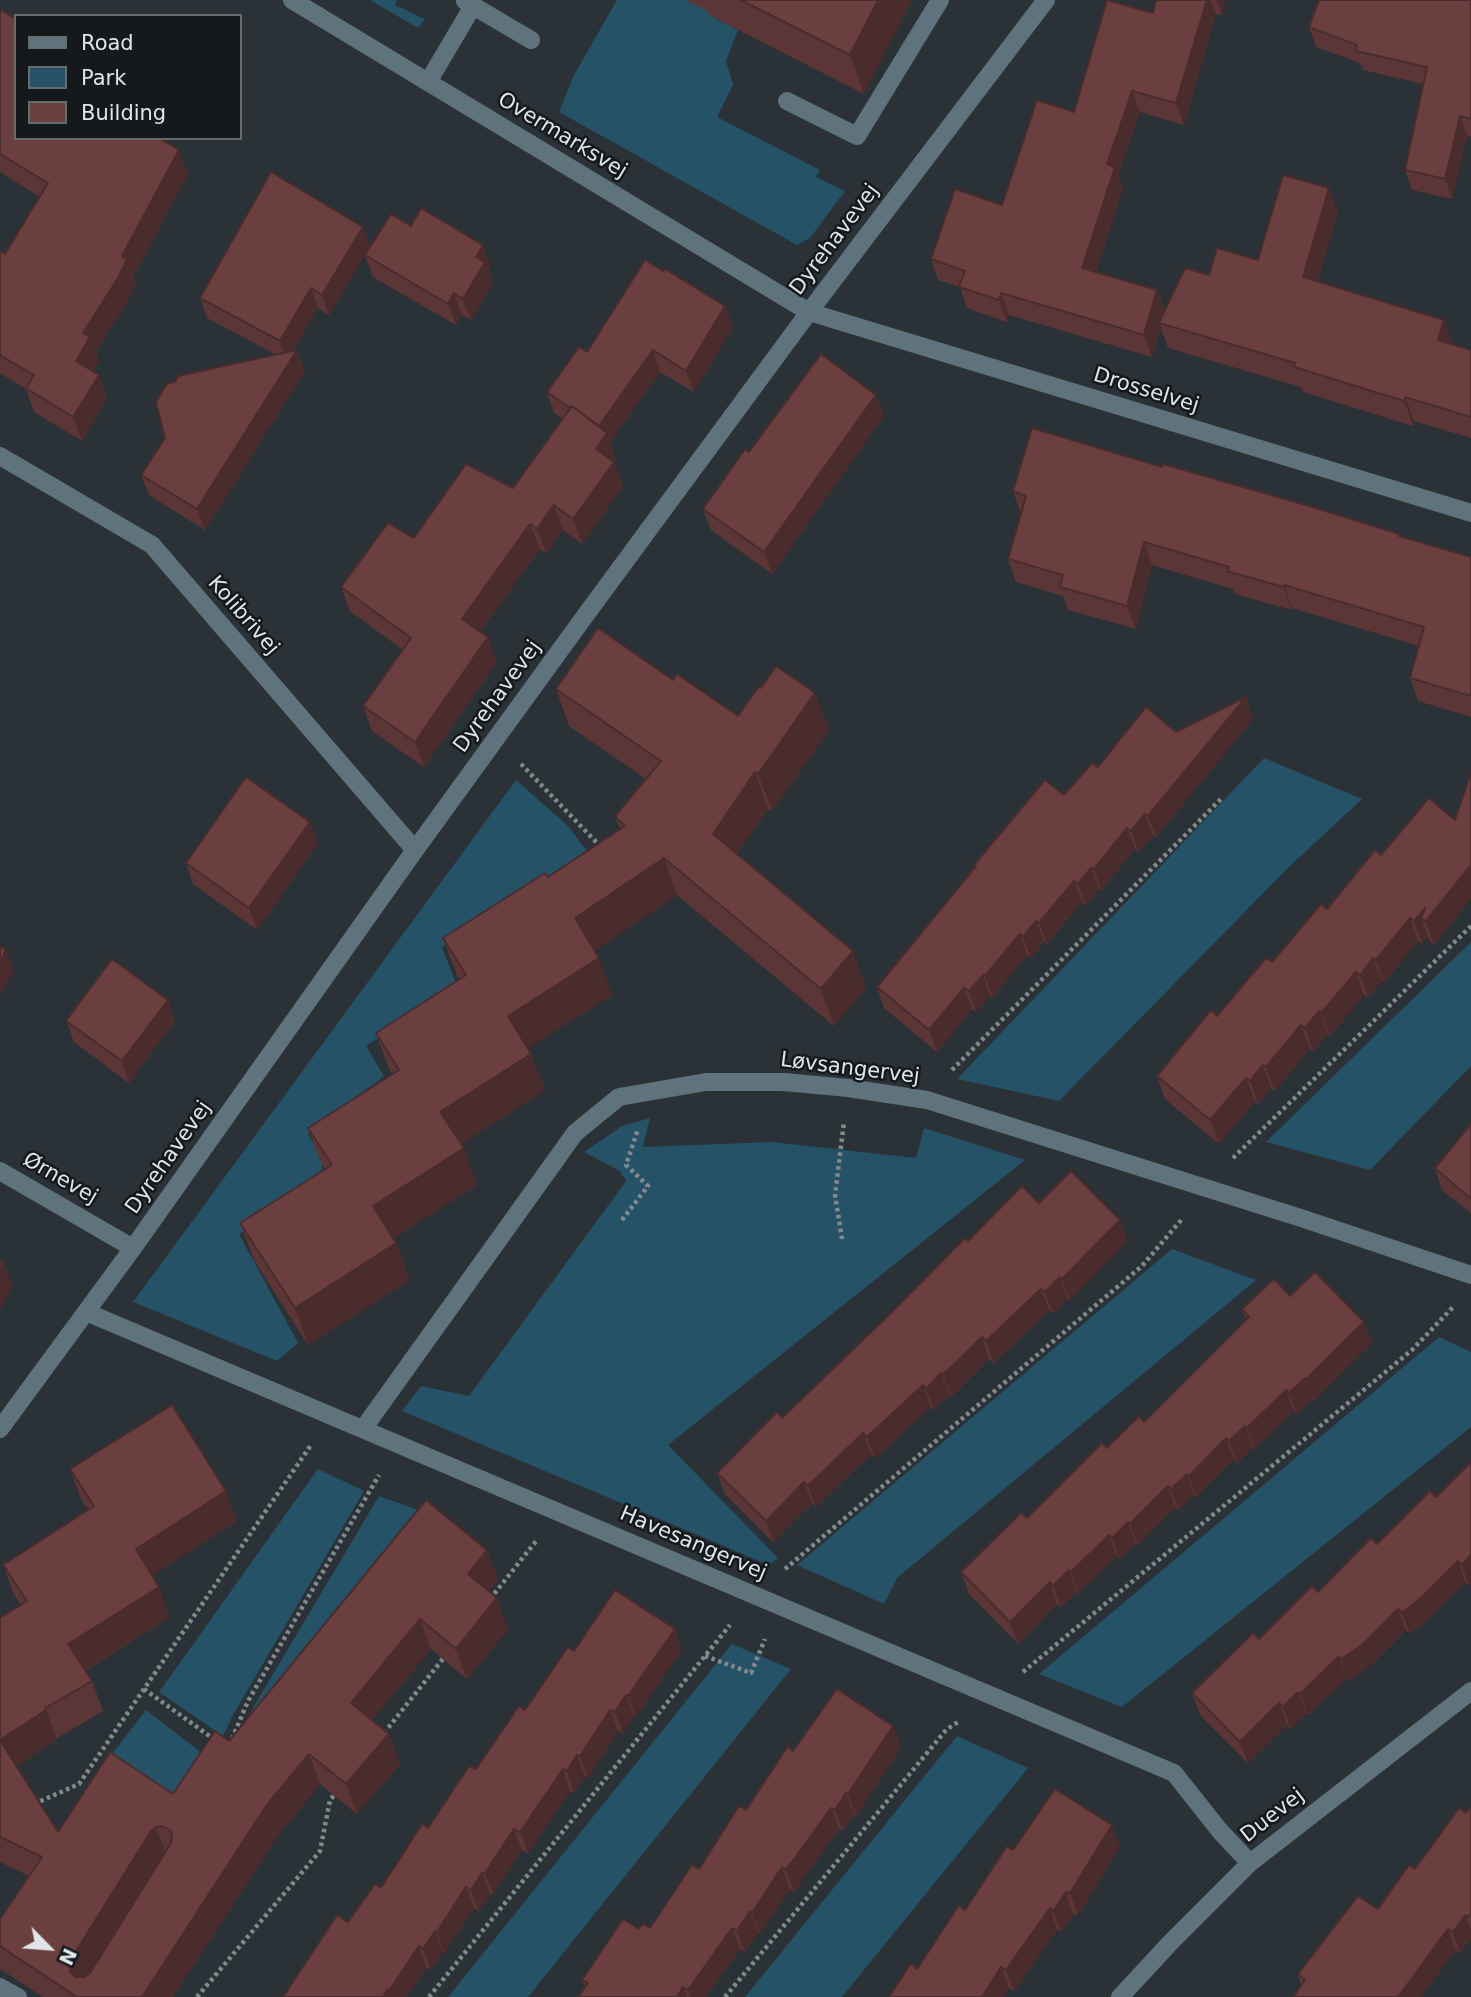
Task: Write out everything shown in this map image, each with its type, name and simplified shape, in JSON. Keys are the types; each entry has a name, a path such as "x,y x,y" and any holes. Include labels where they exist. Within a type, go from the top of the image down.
{"street":[{"name":"Overmarksvej","path":"292,0 809,312"},
{"path":"787,101 857,136 940,0"},
{"name":"Dyrehavevej","path":"0,1429 133,1248 415,849 809,312 1046,0"},
{"path":"428,82 468,3 531,40"},
{"name":"Drosselvej","path":"809,312 1471,513"},
{"name":"Kolibrivej","path":"0,456 152,545 415,849"},
{"name":"Løvsangervej","path":"363,1429 575,1133 619,1097 706,1082 784,1082 927,1100 1471,1275"},
{"name":"Ørnevej","path":"0,1171 133,1248"},
{"name":"Havesangervej","path":"86,1311 1174,1773 1220,1831 1250,1863"},
{"name":"Duevej","path":"1120,1997 1250,1863 1471,1691"},
{"path":"0,1987 18,1997"}],"path":[{"path":"493,744 527,768 606,853"},
{"path":"927,1100 949,1073 1221,799"},
{"path":"429,1997 755,1595 1142,1266 1234,1158 1471,926"},
{"path":"842,1239 835,1195 848,1088"},
{"path":"622,1220 648,1186 626,1165 638,1131 635,1094"},
{"path":"725,1997 946,1730 993,1696 1412,1350 1454,1305"},
{"path":"27,1813 34,1804 79,1784 331,1416"},
{"path":"228,1749 248,1701 397,1443"},
{"path":"483,1608 560,1512"},
{"path":"381,1736 449,1651"},
{"path":"705,1656 751,1673"},
{"path":"144,1689 217,1742"},
{"path":"97,1757 108,1764"},
{"path":"197,1997 320,1851 330,1800 339,1789"}],"green space":[{"path":"370,0 397,0 395,5 425,19 418,28"},
{"path":"617,0 716,0 709,15 738,30 726,61 733,85 717,117 820,170 816,177 845,191 810,238 797,245 559,112 574,75"},
{"path":"1264,758 1362,799 1288,868 1059,1101 957,1079"},
{"path":"516,780 567,825 605,874 542,884 442,947 457,986 366,1046 384,1076 308,1134 322,1159 322,1175 239,1234 298,1343 277,1361 133,1302"},
{"path":"1471,942 1471,1066 1370,1170 1266,1142"},
{"path":"650,1118 643,1147 772,1142 916,1158 924,1128 1025,1160 668,1445 778,1558 769,1565 402,1411 421,1386 469,1396 626,1181 620,1171 584,1152 622,1126"},
{"path":"1172,1249 1256,1280 897,1578 884,1604 797,1565"},
{"path":"1439,1337 1471,1352 1471,1427 1122,1707 1039,1674"},
{"path":"318,1469 364,1491 223,1736 159,1692"},
{"path":"379,1496 443,1519 233,1752 254,1706"},
{"path":"732,1644 791,1669 528,1997 448,1997"},
{"path":"146,1710 212,1761 183,1801 112,1754"},
{"path":"957,1736 1028,1768 842,1997 745,1997"}],"building":[{"path":"741,0 878,0 850,55"},
{"path":"1107,0 1153,13 1156,0 1207,0 1176,103 1132,91 1107,164 1115,167 1082,268 1157,290 1144,335 1001,293 999,300 959,287 965,271 931,259 955,189 1002,205 1037,100 1074,112"},
{"path":"1319,0 1471,0 1471,119 1460,116 1445,179 1405,170 1427,67 1356,51 1357,45 1309,27"},
{"path":"0,9 14,18 14,140 162,140 179,150 122,256 127,259 118,278 83,333 90,337 76,361 99,375 73,417 26,388 34,375 0,355 0,251 5,254 48,183 0,154"},
{"path":"271,172 363,227 322,295 311,288 280,341 200,298"},
{"path":"1283,175 1329,188 1303,277 1444,320 1438,340 1471,350 1471,417 1405,397 1404,401 1294,367 1295,363 1159,323 1185,268 1209,275 1217,248 1258,260"},
{"path":"421,208 483,245 476,257 485,262 463,299 454,293 448,304 365,255 391,214 411,226"},
{"path":"645,260 663,271 665,269 725,306 686,371 653,350 599,426 547,392 579,347 587,352"},
{"path":"297,350 197,509 141,475 165,438 156,402 167,384 175,382 178,376"},
{"path":"821,354 876,395 764,552 703,509 745,449 749,452"},
{"path":"572,406 607,433 596,449 614,462 573,519 554,505 537,529 530,524 462,619 488,637 415,742 363,706 411,638 341,587 388,523 414,538 466,464 513,488"},
{"path":"1032,428 1162,467 1163,464 1309,506 1471,557 1471,696 1410,678 1424,627 1284,585 1283,587 1227,571 1229,567 1144,542 1127,606 1060,587 1063,575 1008,559 1026,496 1013,491"},
{"path":"598,628 673,680 677,674 738,716 776,666 815,693 758,774 755,772 713,834 853,951 821,989 664,858 575,918 599,958 508,1016 531,1054 440,1112 464,1148 373,1206 396,1243 295,1308 240,1223 332,1165 308,1128 399,1070 376,1033 466,975 443,938 545,873 548,877 625,826 615,816 661,761 556,689"},
{"path":"1246,697 1148,816 1145,814 1131,831 1127,828 1094,869 1091,868 1078,884 1074,881 1039,923 1036,921 1023,937 1020,934 969,991 964,988 929,1030 877,987 1045,780 1064,795 1092,763 1098,767 1146,707 1176,732"},
{"path":"1471,773 1471,865 1426,921 1421,919 1425,908 1414,921 1410,918 1376,960 1373,958 1360,975 1356,972 1305,1028 1301,1025 1266,1067 1263,1065 1250,1081 1246,1078 1210,1120 1157,1076 1211,1010 1217,1016 1266,958 1272,962 1321,904 1327,909 1375,850 1381,855 1429,798 1455,820"},
{"path":"246,777 310,822 249,908 186,863"},
{"path":"0,946 6,950 0,961"},
{"path":"112,959 168,1000 122,1061 66,1021"},
{"path":"1471,1124 1471,1199 1435,1168"},
{"path":"1071,1171 1120,1220 1062,1279 1060,1277 1045,1292 1041,1289 986,1341 982,1337 943,1375 941,1373 926,1389 923,1385 867,1437 863,1433 808,1486 804,1482 766,1521 717,1473 777,1412 782,1418 965,1238 968,1241 1022,1186 1039,1203"},
{"path":"1315,1272 1364,1322 1306,1379 1289,1393 1286,1390 1247,1428 1245,1426 1229,1441 1226,1438 1189,1476 1187,1474 1171,1489 1168,1486 1130,1524 1128,1522 1112,1538 1109,1535 1071,1572 1069,1570 1053,1586 1050,1582 1010,1622 961,1572 1021,1513 1027,1518 1102,1443 1107,1448 1139,1416 1144,1422 1249,1317 1242,1309 1274,1279 1290,1296"},
{"path":"172,1405 226,1491 136,1549 159,1587 68,1644 92,1681 45,1708 46,1710 0,1740 0,1618 27,1601 3,1565 94,1506 70,1469"},
{"path":"1471,1462 1471,1555 1462,1565 1458,1561 1402,1613 1398,1609 1362,1645 1341,1659 1339,1656 1300,1694 1298,1692 1283,1707 1279,1703 1240,1742 1192,1693 1253,1633 1259,1639 1312,1586 1318,1592 1371,1538 1377,1544 1430,1491 1436,1497"},
{"path":"426,1500 487,1550 468,1574 497,1598 456,1649 420,1619 351,1703 389,1734 346,1784 309,1754 266,1806 142,1997 77,1997 0,1946 0,1919 42,1857 0,1837 0,1740 58,1832 110,1752 173,1794 215,1731 229,1741","holes":["162,1826 171,1831 171,1843 90,1973 85,1977 75,1977 70,1972 70,1961 151,1831"]},
{"path":"615,1590 675,1629 628,1696 626,1695 615,1712 610,1710 580,1756 577,1755 567,1771 563,1769 520,1832 514,1829 485,1873 482,1873 471,1890 466,1887 437,1932 435,1931 423,1949 419,1946 383,1997 283,1997 337,1915 348,1922 375,1884 381,1888 422,1824 428,1828 469,1766 476,1769 519,1706 525,1710 568,1647 574,1651"},
{"path":"837,1689 893,1726 848,1794 846,1793 835,1810 831,1808 786,1870 782,1867 737,1931 732,1928 688,1990 683,1987 677,1997 578,1997 588,1983 582,1980 623,1919 639,1929 643,1924 650,1928 692,1865 699,1869 739,1806 746,1810 788,1746 793,1751"},
{"path":"1055,1789 1112,1825 1070,1893 1066,1892 1053,1911 1050,1908 1006,1970 1001,1967 982,1997 889,1997 911,1963 917,1969 959,1905 965,1910 1007,1846 1013,1850"},
{"path":"1471,1806 1471,1913 1468,1917 1465,1915 1453,1932 1448,1929 1398,1997 1293,1997 1305,1980 1298,1974 1358,1896 1378,1909 1409,1865 1415,1869 1459,1808 1466,1813"}]}
